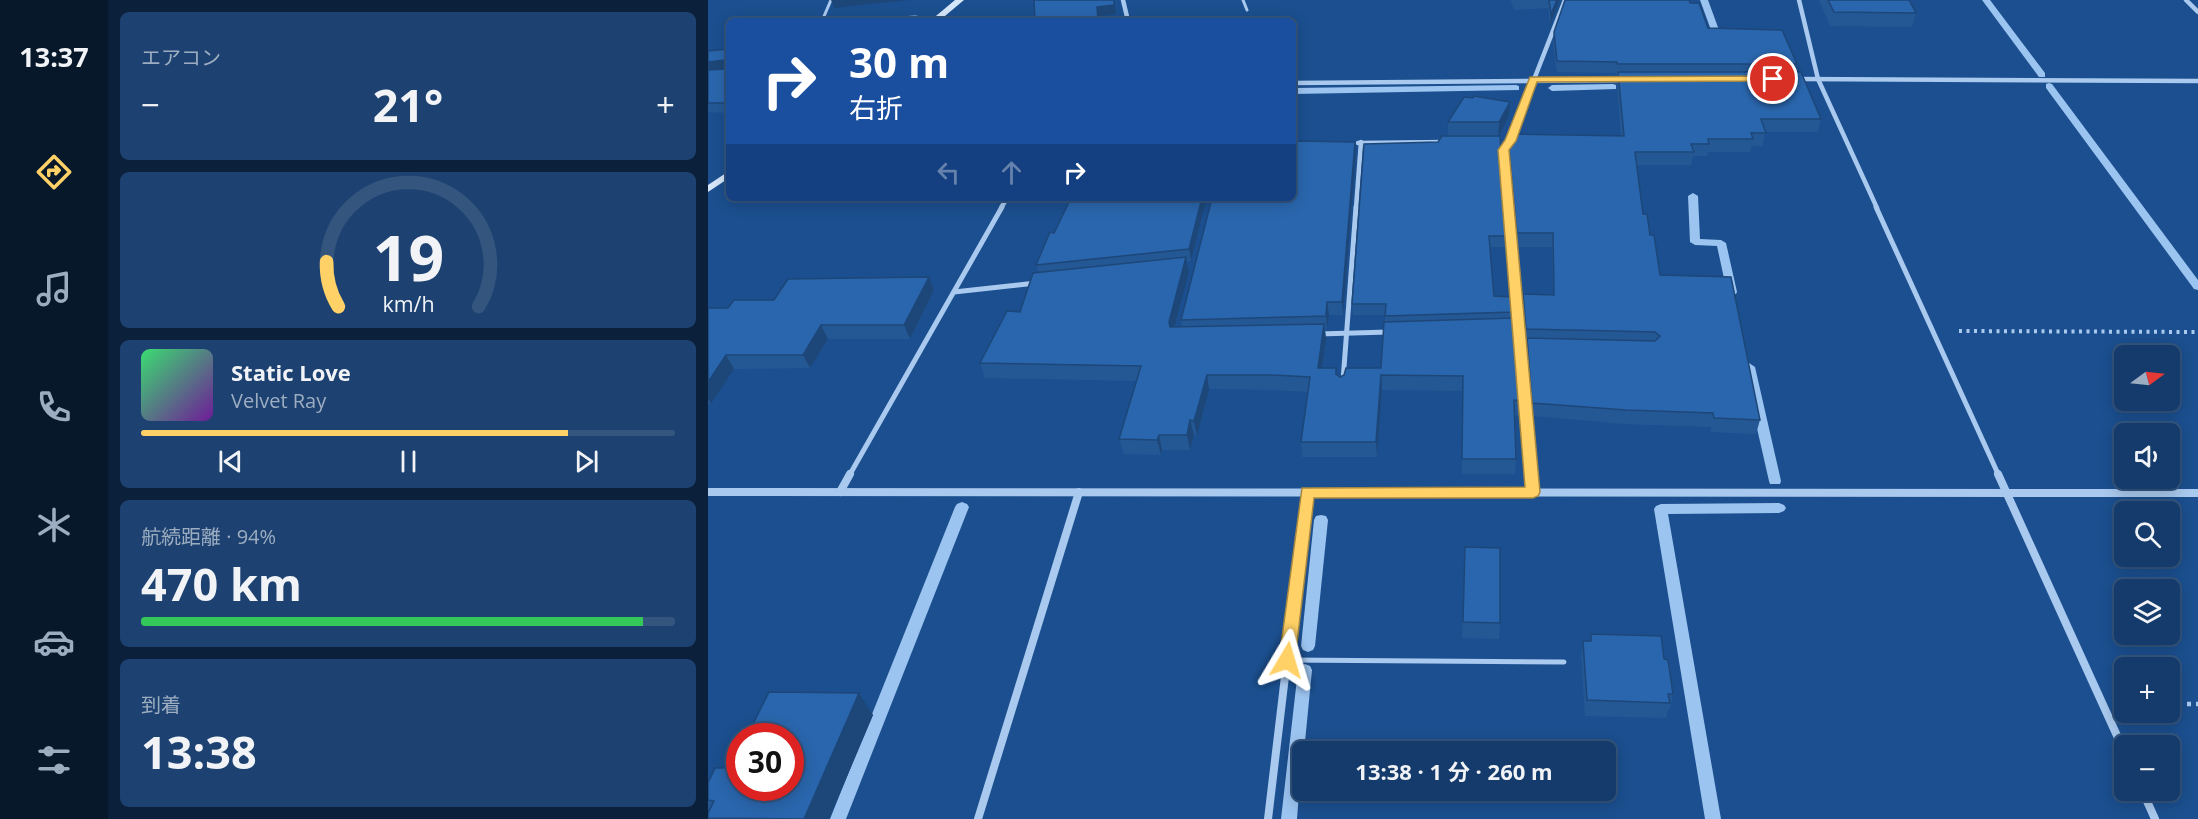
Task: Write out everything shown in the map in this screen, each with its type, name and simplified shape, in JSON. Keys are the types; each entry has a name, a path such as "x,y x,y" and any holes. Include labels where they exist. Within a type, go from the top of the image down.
{"main road":[{"path":"938,18 960,0"},
{"path":"708,189 726,176"}],"street":[{"path":"1123,0 1127,18"},
{"path":"1533,492 1503,150 1510,141 1565,0"},
{"path":"1799,0 1818,79 2117,735"},
{"path":"2186,0 2198,12"},
{"path":"1795,79 2198,81"},
{"path":"1296,83 1636,80"},
{"path":"1499,141 1510,141"},
{"path":"1342,387 1361,142"},
{"path":"1350,143 1453,142"},
{"path":"840,492 1005,201"},
{"path":"954,292 1046,282"},
{"path":"1507,328 1519,328"},
{"path":"1313,334 1393,332"},
{"path":"708,492 2198,493"},
{"path":"978,819 1079,492"},
{"path":"1268,819 1307,492"},
{"path":"2147,801 2155,819"}],"lane":[{"path":"823,18 831,0"},
{"path":"1244,0 1247,10"},
{"path":"900,18 922,18"},
{"path":"1521,347 1532,347"},
{"path":"1287,660 1564,662"}],"path":[{"path":"1932,331 2198,332"},
{"path":"2180,704 2198,704"}],"building":[{"path":"1034,0 1114,0 1114,5 1097,7 1098,18 1035,18"},
{"path":"1549,0 1557,0 1551,14"},
{"path":"1565,0 1689,0 1690,3 1699,3 1708,28 1782,30 1797,64 1617,64 1617,62 1557,61 1554,32"},
{"path":"1828,0 1909,0 1916,13 1834,12"},
{"path":"726,49 726,61 708,62 708,51"},
{"path":"726,68 726,103 708,103 708,70"},
{"path":"1618,72 1801,72 1821,119 1761,119 1766,133 1751,133 1753,139 1708,139 1709,144 1691,144 1694,152 1635,152 1643,214 1647,214 1650,235 1654,235 1660,275 1731,277 1760,420 1714,418 1713,413 1626,410 1532,403 1527,338 1655,341 1660,336 1655,332 1526,329 1523,294 1554,295 1553,233 1517,233 1508,139 1512,134 1624,136"},
{"path":"1474,96 1510,102 1499,122 1448,122 1464,97 1473,98"},
{"path":"1442,136 1500,136 1507,236 1489,236 1494,296 1513,297 1514,312 1385,316 1386,304 1352,304 1364,144 1438,142"},
{"path":"1296,141 1355,142 1342,302 1327,302 1326,316 1181,320 1211,201 1296,201"},
{"path":"1070,201 1201,201 1189,249 1036,265 1050,232 1054,233"},
{"path":"1186,257 1169,322 1170,327 1324,324 1318,368 1336,368 1336,374 1340,377 1344,375 1346,368 1381,368 1384,322 1515,318 1523,401 1514,400 1516,459 1462,459 1463,376 1381,375 1376,442 1301,442 1310,377 1272,375 1207,375 1194,421 1190,420 1187,435 1159,435 1157,440 1119,439 1141,366 980,363 1007,311 1020,312 1033,273"},
{"path":"929,277 904,325 821,325 803,355 726,355 708,382 708,308 728,308 734,300 774,300 788,279"},
{"path":"1465,547 1500,548 1500,623 1463,622"},
{"path":"1591,634 1661,636 1664,659 1668,660 1673,694 1668,694 1670,703 1587,700 1583,641 1591,641"},
{"path":"769,692 859,693 804,819 708,818 714,801 708,800 708,783 715,768 726,768 726,801 804,801 804,723 754,723"}],"waterway":[{"path":"1704,0 1719,41"},
{"path":"1986,0 2042,75"},
{"path":"2049,86 2198,287"},
{"path":"1552,88 1613,87"},
{"path":"1296,91 1516,88"},
{"path":"1693,196 1695,242 1721,243 1732,292"},
{"path":"1749,367 1775,481"},
{"path":"838,819 962,507"},
{"path":"1713,819 1661,509 1779,508"},
{"path":"1308,646 1321,520"},
{"path":"1289,819 1305,670"}],"route":[{"path":"1287,660 1307,492 1533,492 1503,150 1510,141 1534,80 1773,79"}]}
